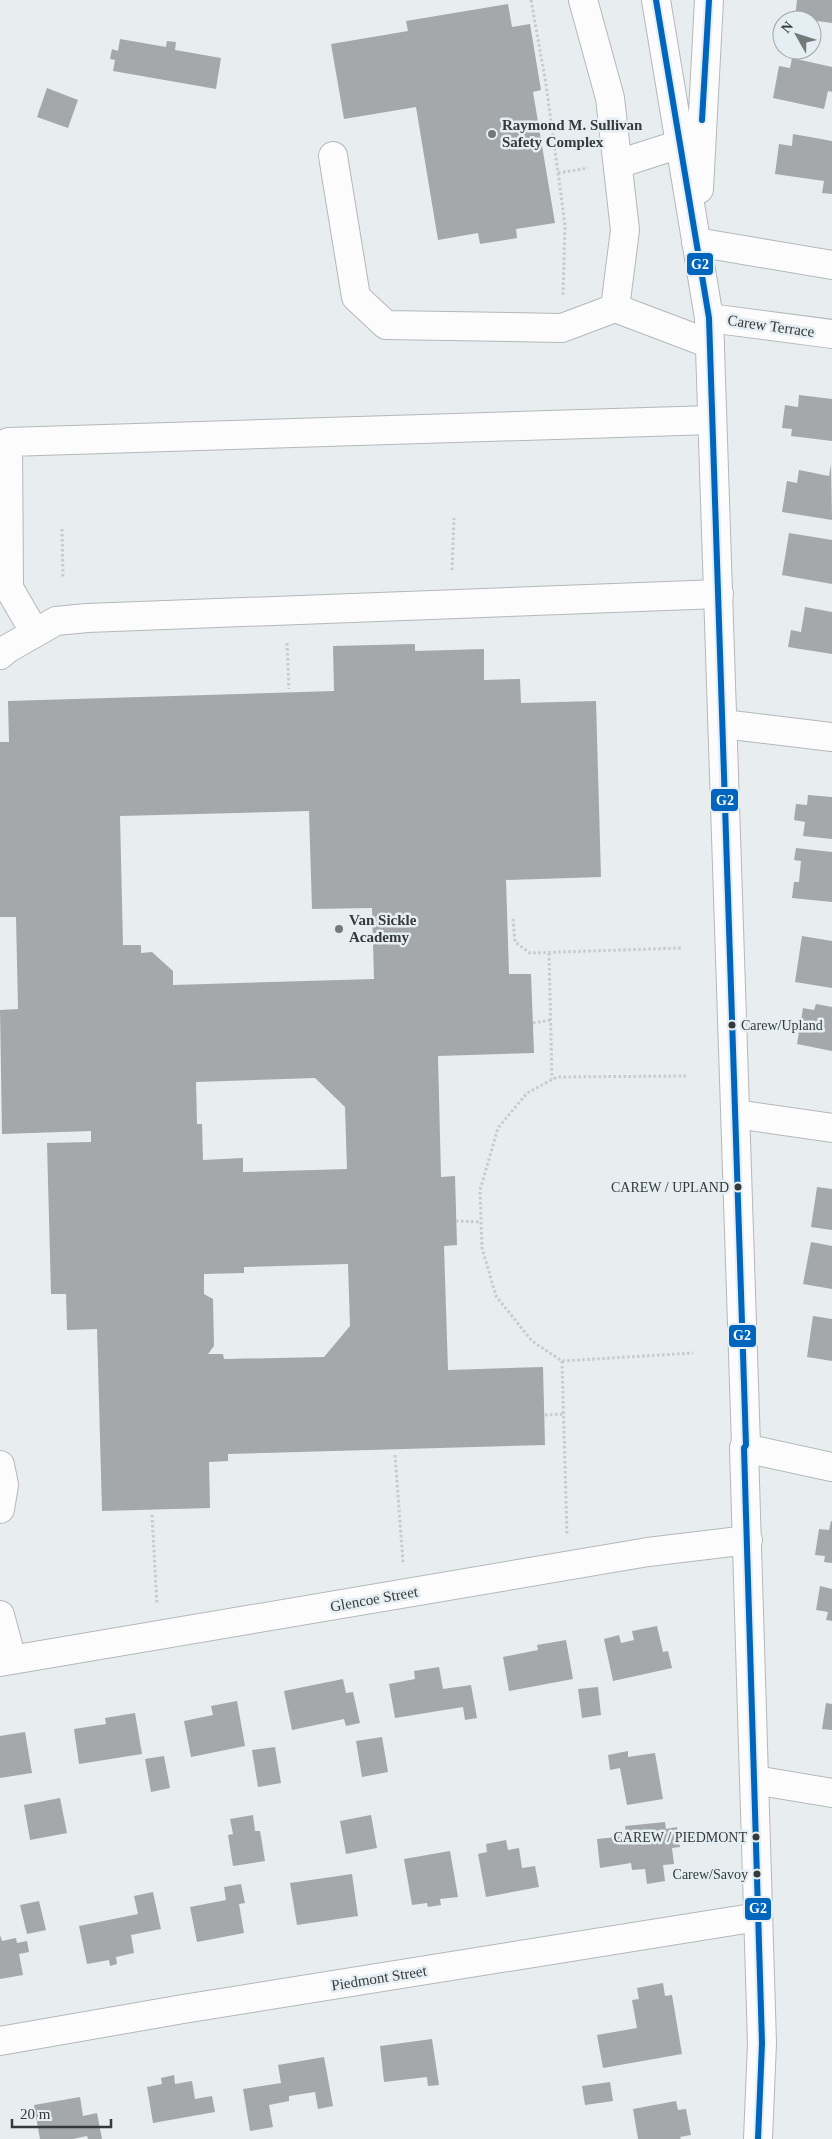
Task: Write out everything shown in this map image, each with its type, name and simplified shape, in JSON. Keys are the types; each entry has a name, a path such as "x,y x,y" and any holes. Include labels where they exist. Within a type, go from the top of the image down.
{"main road":[{"path":"583,0 610,98 625,230 615,308"},
{"path":"656,0 710,318 746,1445 744,1448 762,2043 758,2139"},
{"path":"696,242 709,0"},
{"path":"618,164 680,144"},
{"path":"333,156 356,297 386,325 562,328 615,308 710,344"},
{"path":"696,242 832,265"},
{"name":"Carew Terrace","path":"710,318 832,334"},
{"path":"35,633 9,588 8,442 712,420"},
{"path":"0,655 56,621 87,618 719,594"},
{"path":"723,724 832,737"},
{"path":"736,1114 832,1128"},
{"path":"744,1448 832,1467"},
{"path":"0,1465 4,1485 0,1510"},
{"name":"Glencoe Street","path":"6,1661 648,1552 748,1540"},
{"path":"0,1615 6,1661"},
{"path":"755,1780 832,1794"},
{"name":"Piedmont Street","path":"0,2041 183,2009 758,1917"}],"path":[{"path":"531,0 546,84 565,225 562,328"},
{"path":"452,570 454,518"},
{"path":"62,529 62,578"},
{"path":"287,643 289,689"},
{"path":"513,919 515,942 530,953 682,948"},
{"path":"549,952 552,1079"},
{"path":"533,1023 551,1020"},
{"path":"686,1076 557,1076 528,1093 498,1128 480,1190 482,1248 496,1296 532,1341 562,1360 693,1354"},
{"path":"456,1221 482,1222"},
{"path":"562,1360 567,1535"},
{"path":"545,1415 563,1414"},
{"path":"395,1456 403,1562"},
{"path":"152,1515 157,1604"}],"building":[{"path":"797,0 832,0 832,23 822,22 822,10 796,10"},
{"name":"Raymond M. Sullivan Safety Complex","path":"508,4 512,27 530,24 541,90 533,92 555,223 516,229 517,238 480,244 478,233 438,240 416,107 344,119 331,44 408,31 406,21"},
{"path":"120,39 166,47 167,41 176,42 175,50 221,58 216,89 113,71 115,60 110,59 112,49 118,51"},
{"path":"792,60 801,60 832,67 832,92 828,91 824,109 773,98 779,66 790,68"},
{"path":"47,88 78,100 68,128 37,117"},
{"path":"793,134 832,141 832,194 822,193 824,181 775,174 779,144 792,146"},
{"path":"799,395 832,399 832,441 791,436 792,429 782,428 785,405 798,407"},
{"path":"831,464 832,520 782,512 787,481 797,483 799,470 829,476"},
{"path":"789,533 832,540 832,584 782,575"},
{"path":"805,607 832,612 832,654 788,647 791,630 801,632"},
{"path":"415,644 415,651 484,649 484,680 520,679 521,703 596,701 601,877 506,880 509,974 531,974 534,1053 438,1056 441,1177 455,1176 457,1245 444,1246 448,1370 543,1367 545,1445 228,1454 228,1461 209,1462 210,1508 102,1511 97,1329 67,1330 66,1294 51,1294 47,1143 91,1142 91,1131 2,1134 0,1010 18,1009 16,917 0,917 0,742 9,742 8,701 334,691 333,646","holes":["309,811 312,909 372,908 374,979 173,985 173,971 152,952 141,953 141,945 123,945 120,816","315,1078 345,1107 347,1169 243,1172 243,1158 203,1160 202,1124 197,1124 196,1082","348,1264 350,1326 324,1357 224,1359 223,1354 208,1354 214,1346 213,1299 204,1294 204,1274 244,1273 244,1267"]},
{"path":"808,795 832,797 832,839 803,836 805,822 794,820 796,804 807,805"},
{"path":"796,848 832,852 832,902 792,898 794,882 799,882 801,861 794,860"},
{"path":"802,936 832,941 832,988 795,982"},
{"path":"816,1004 832,1007 832,1051 797,1044 803,1008 814,1010"},
{"path":"817,1187 832,1189 832,1230 811,1227"},
{"path":"811,1242 832,1246 832,1289 803,1284"},
{"path":"813,1316 832,1319 832,1361 807,1357"},
{"path":"831,1521 832,1563 824,1562 825,1556 815,1555 819,1529 829,1530"},
{"path":"820,1586 832,1589 832,1621 826,1620 828,1612 816,1610"},
{"path":"657,1626 663,1652 668,1651 672,1668 613,1681 604,1639 619,1635 621,1643 634,1640 632,1631"},
{"path":"566,1640 573,1679 509,1691 503,1657 538,1650 537,1645"},
{"path":"439,1667 443,1689 471,1685 477,1718 465,1720 463,1707 395,1718 389,1684 415,1679 414,1671"},
{"path":"343,1679 346,1693 353,1692 360,1723 346,1726 344,1719 292,1730 284,1691"},
{"path":"598,1687 601,1715 582,1718 578,1689"},
{"path":"237,1701 245,1746 191,1757 184,1721 213,1715 211,1706"},
{"path":"826,1703 832,1704 832,1730 822,1729"},
{"path":"135,1713 142,1754 79,1764 74,1729 106,1724 105,1718"},
{"path":"25,1732 32,1773 0,1778 0,1736"},
{"path":"382,1737 388,1772 362,1777 356,1741"},
{"path":"275,1747 281,1783 258,1787 252,1750"},
{"path":"628,1751 628,1757 655,1753 663,1799 627,1805 620,1768 610,1770 608,1755"},
{"path":"164,1756 170,1788 151,1792 145,1759"},
{"path":"60,1798 67,1833 30,1840 24,1805"},
{"path":"253,1815 255,1831 260,1831 265,1861 233,1866 228,1835 233,1834 230,1819"},
{"path":"371,1815 377,1848 346,1854 340,1821"},
{"path":"665,1822 666,1829 677,1827 680,1847 672,1848 674,1864 663,1865 665,1881 647,1884 645,1869 632,1870 631,1863 600,1868 597,1839 626,1836 625,1826"},
{"path":"506,1840 508,1850 519,1848 522,1868 535,1866 539,1887 486,1897 478,1854 487,1852 486,1844"},
{"path":"450,1851 458,1897 440,1899 441,1905 428,1907 427,1903 412,1905 404,1859"},
{"path":"352,1874 358,1916 297,1925 290,1883"},
{"path":"241,1884 245,1903 239,1904 244,1933 197,1942 190,1907 226,1900 224,1887"},
{"path":"153,1892 161,1929 131,1935 134,1953 116,1957 117,1964 110,1966 109,1960 87,1964 79,1926 138,1914 134,1896"},
{"path":"39,1901 46,1930 27,1934 20,1905"},
{"path":"0,1935 2,1941 16,1938 17,1943 27,1941 29,1952 19,1954 23,1975 0,1979"},
{"path":"663,1983 665,1996 672,1995 682,2054 603,2068 597,2035 637,2028 632,2000 639,1999 637,1988"},
{"path":"432,2039 439,2085 428,2086 427,2077 384,2082 380,2046"},
{"path":"324,2057 333,2106 318,2109 315,2092 289,2096 289,2101 269,2105 273,2127 250,2131 243,2089 281,2083 278,2065"},
{"path":"174,2075 175,2084 192,2081 195,2099 212,2096 215,2112 153,2123 147,2087 162,2084 161,2078"},
{"path":"610,2082 613,2101 585,2105 582,2086"},
{"path":"80,2097 83,2116 97,2113 102,2139 88,2139 87,2136 73,2139 40,2139 34,2105"},
{"path":"676,2101 678,2110 686,2109 691,2135 680,2137 681,2139 638,2139 633,2109"}],"transit line":[{"name":"G2","path":"656,0 709,318 746,1445 744,1448 762,2043 758,2139"},
{"name":"G2","path":"702,120 709,0"}],"place":[{"name":"Raymond M. Sullivan Safety Complex","path":"492,134"},
{"name":"Van Sickle Academy","path":"339,929"},
{"name":"Carew/Upland","path":"732,1025"},
{"name":"CAREW / UPLAND","path":"738,1187"},
{"name":"CAREW / PIEDMONT","path":"756,1837"},
{"name":"Carew/Savoy","path":"757,1874"}]}
